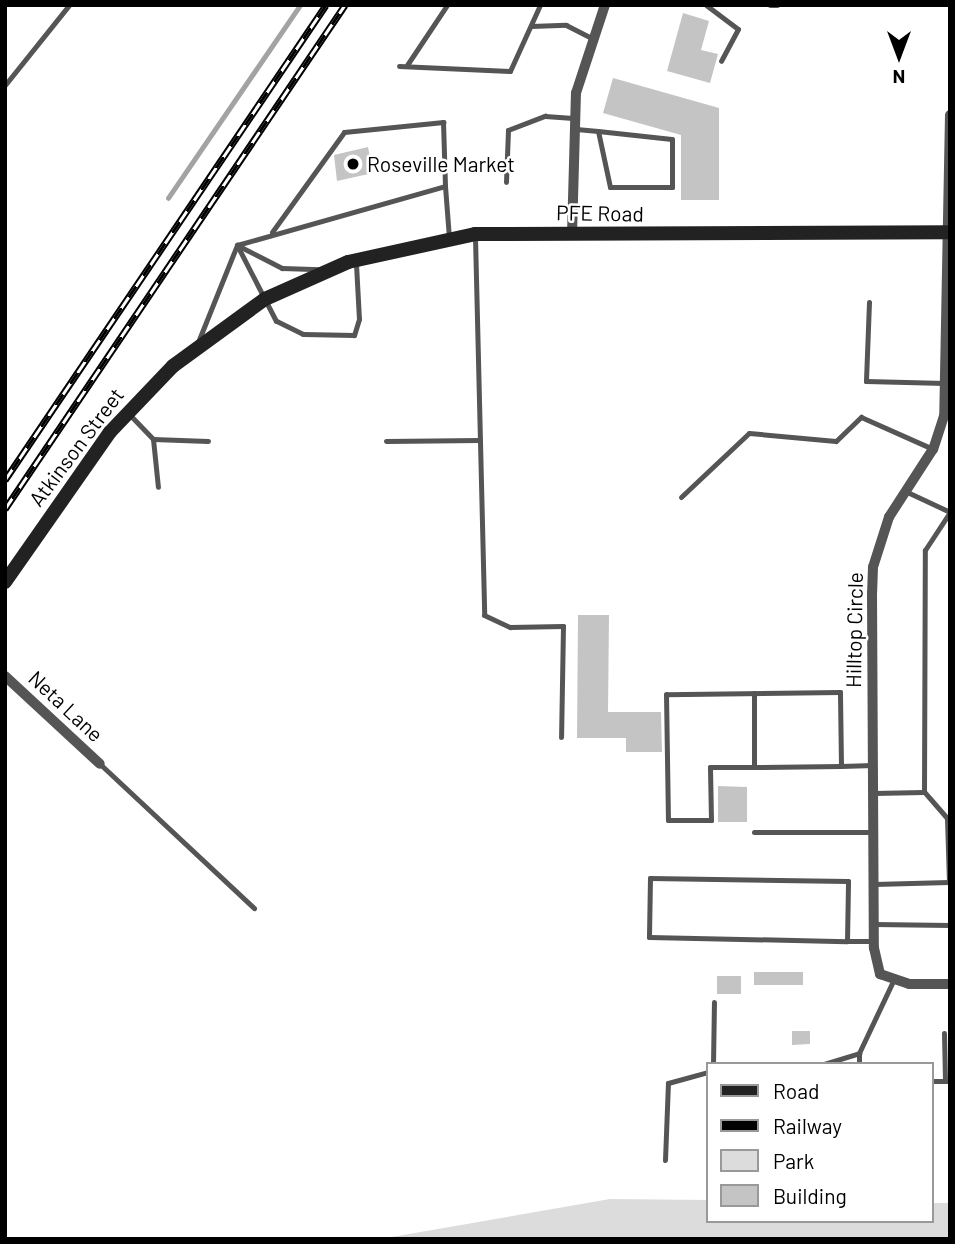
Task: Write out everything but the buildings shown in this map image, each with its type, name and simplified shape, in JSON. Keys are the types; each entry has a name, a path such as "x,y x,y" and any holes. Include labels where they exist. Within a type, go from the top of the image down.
{"main road":[{"name":"PFE Road","path":"263,300 355,260 449,237 475,234 949,232"},
{"name":"Atkinson Street","path":"5,582 127,412 195,348 263,300"}],"street":[{"path":"572,235 573,123 591,38 605,5"},
{"name":"Hilltop Circle","path":"894,979 880,974 874,941 873,567 889,517 933,449 948,383 950,115"},
{"name":"Neta Lane","path":"5,676 100,764"},
{"path":"894,979 950,984"}],"lane":[{"path":"5,85 69,5"},
{"path":"407,65 447,5"},
{"path":"399,66 510,71 540,5"},
{"path":"706,5 738,29 721,61"},
{"path":"770,5 777,5"},
{"path":"531,26 566,25 591,38"},
{"path":"506,182 508,130 545,116 598,131 672,139 672,187 610,187 598,131"},
{"path":"271,233 344,132 443,122 449,237"},
{"path":"195,348 237,245 271,233 445,186"},
{"path":"475,234 484,615 510,627 563,626 561,737"},
{"path":"237,245 282,268 329,270"},
{"path":"237,245 276,321 303,334 354,335 359,319 355,260"},
{"path":"869,302 866,381 948,383"},
{"path":"127,412 153,439 158,486"},
{"path":"681,497 749,433 836,441 861,417 933,449"},
{"path":"153,439 208,441"},
{"path":"386,441 480,440"},
{"path":"874,884 949,882 947,818 924,792 925,550 950,512 905,491"},
{"path":"841,766 840,692 666,694 668,820 711,820 710,767 841,766 873,765"},
{"path":"754,693 754,767"},
{"path":"100,764 254,908"},
{"path":"873,793 924,792"},
{"path":"754,832 874,832"},
{"path":"846,941 848,881 650,878 649,937 846,941 874,941"},
{"path":"874,924 950,925"},
{"path":"859,1062 859,1053 894,979"},
{"path":"713,1062 714,1002"},
{"path":"944,1034 948,1081"},
{"path":"835,1062 859,1053"},
{"path":"665,1160 668,1083 706,1073"}],"green space":[{"path":"610,1199 706,1200 706,1223 934,1223 934,1203 950,1203 950,1239 380,1239"}],"waterway":[{"path":"168,198 300,5"}],"railway":[{"path":"5,480 326,5"},
{"path":"5,509 345,5"}],"place":[{"name":"Roseville Market","path":"353,164"}]}
